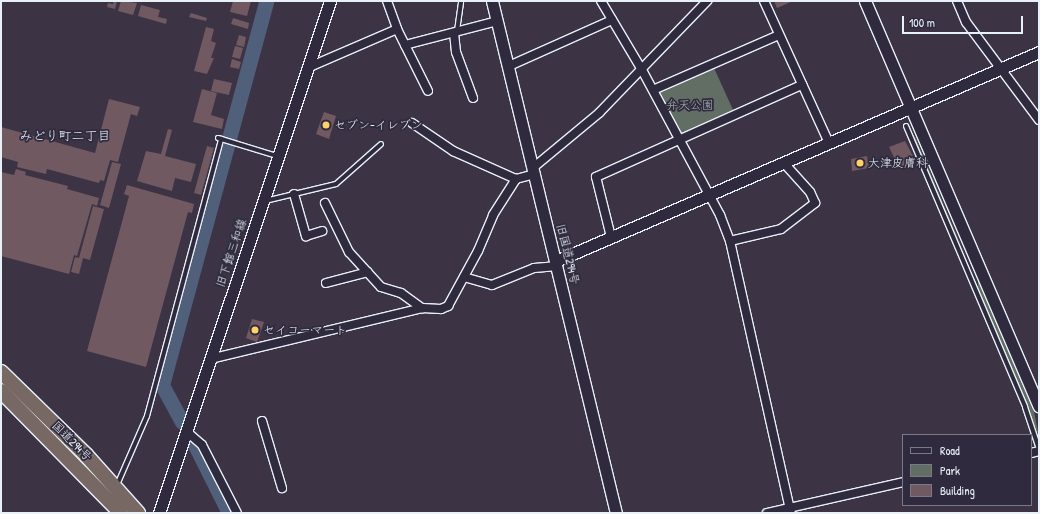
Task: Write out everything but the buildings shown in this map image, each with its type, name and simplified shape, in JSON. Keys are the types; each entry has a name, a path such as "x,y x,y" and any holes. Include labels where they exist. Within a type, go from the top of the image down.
{"highway":[{"name":"国道294号","path":"1,372 116,487 138,513"},
{"name":"国道294号","path":"1,391 109,508 121,513"}],"street":[{"name":"旧下館三和線","path":"159,513 328,1"},
{"path":"387,1 397,29 428,92"},
{"name":"旧国道294号","path":"492,1 535,171 616,513"},
{"path":"601,1 653,90 720,215 730,241 791,510"},
{"path":"210,359 422,308 441,309 448,306 464,277 493,215 516,179 535,171 599,113 642,70 706,1"},
{"path":"764,1 829,144"},
{"path":"865,1 1039,406"},
{"path":"957,1 966,22 1039,120"},
{"path":"509,66 612,20"},
{"path":"405,45 497,21"},
{"path":"307,68 397,29"},
{"path":"455,32 456,52 472,98"},
{"path":"653,90 780,35"},
{"path":"464,277 492,285 534,268 557,264 612,237 1039,52"},
{"path":"612,237 596,177 802,85"},
{"path":"412,123 453,152 516,179"},
{"path":"730,241 782,229 815,203 810,192 784,163"},
{"path":"294,194 306,236 322,231"},
{"path":"325,203 349,252 381,287 401,293 422,308"},
{"path":"326,283 368,272"},
{"path":"262,421 282,488"},
{"path":"186,431 202,445 237,513"},
{"path":"767,513 791,510 902,482"}],"lane":[{"path":"455,32 461,1"},
{"path":"906,126 1025,407 1039,450"},
{"path":"116,487 147,416 222,139 278,156"},
{"path":"262,201 336,184 381,144"}],"green space":[{"name":"弁天公園","path":"714,68 734,112 684,134 678,132 659,99 660,92"},
{"path":"911,131 916,139 968,262 910,133"},
{"path":"978,281 1034,412 1039,436 978,289"}],"waterway":[{"path":"182,422 162,385 266,1"},
{"path":"195,445 229,513"}],"place":[{"name":"セブン-イレブン","path":"326,125"},
{"name":"大津皮膚科","path":"860,163"},
{"name":"セイコーマート","path":"255,330"}],"district":[{"name":"みどり町二丁目","path":"65,135"}]}
